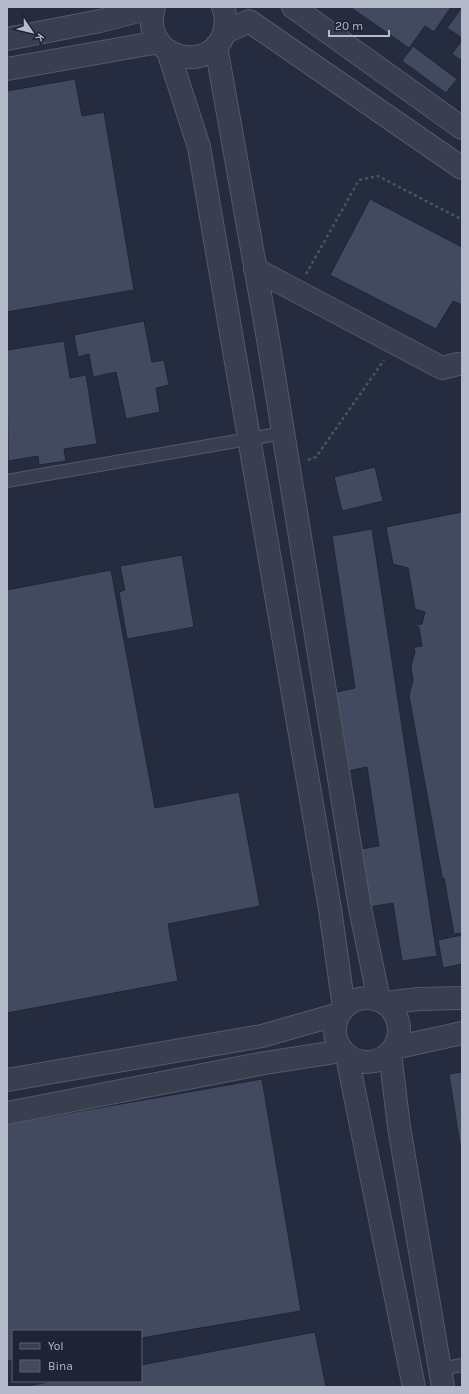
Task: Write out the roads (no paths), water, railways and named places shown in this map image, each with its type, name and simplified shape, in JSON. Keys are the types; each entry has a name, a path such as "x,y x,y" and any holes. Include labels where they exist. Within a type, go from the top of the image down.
{"street":[{"path":"7,39 100,21 154,7 152,19 153,31 163,47 199,147 330,909 341,1011"},
{"path":"293,7 462,128"},
{"path":"225,8 226,20 220,39 255,269 289,466 360,908 382,1001 395,1014 400,1028 398,1038 392,1050 383,1059 374,1062 355,1060 345,1054 337,1043 335,1024 341,1011 350,1003 364,998 382,1001 462,998"},
{"path":"7,69 163,47 175,55 188,58 201,56 209,52 220,39 249,21 462,168"},
{"path":"255,269 442,368 458,364"},
{"path":"301,742 332,736"},
{"path":"7,1080 262,1036 341,1011"},
{"path":"392,1050 462,1033"},
{"path":"345,1054 413,1380 441,1378 399,1127 392,1050"},
{"path":"7,1113 257,1065 345,1054"}],"lane":[{"path":"7,481 283,433"},
{"path":"441,1378 462,1365"}]}
